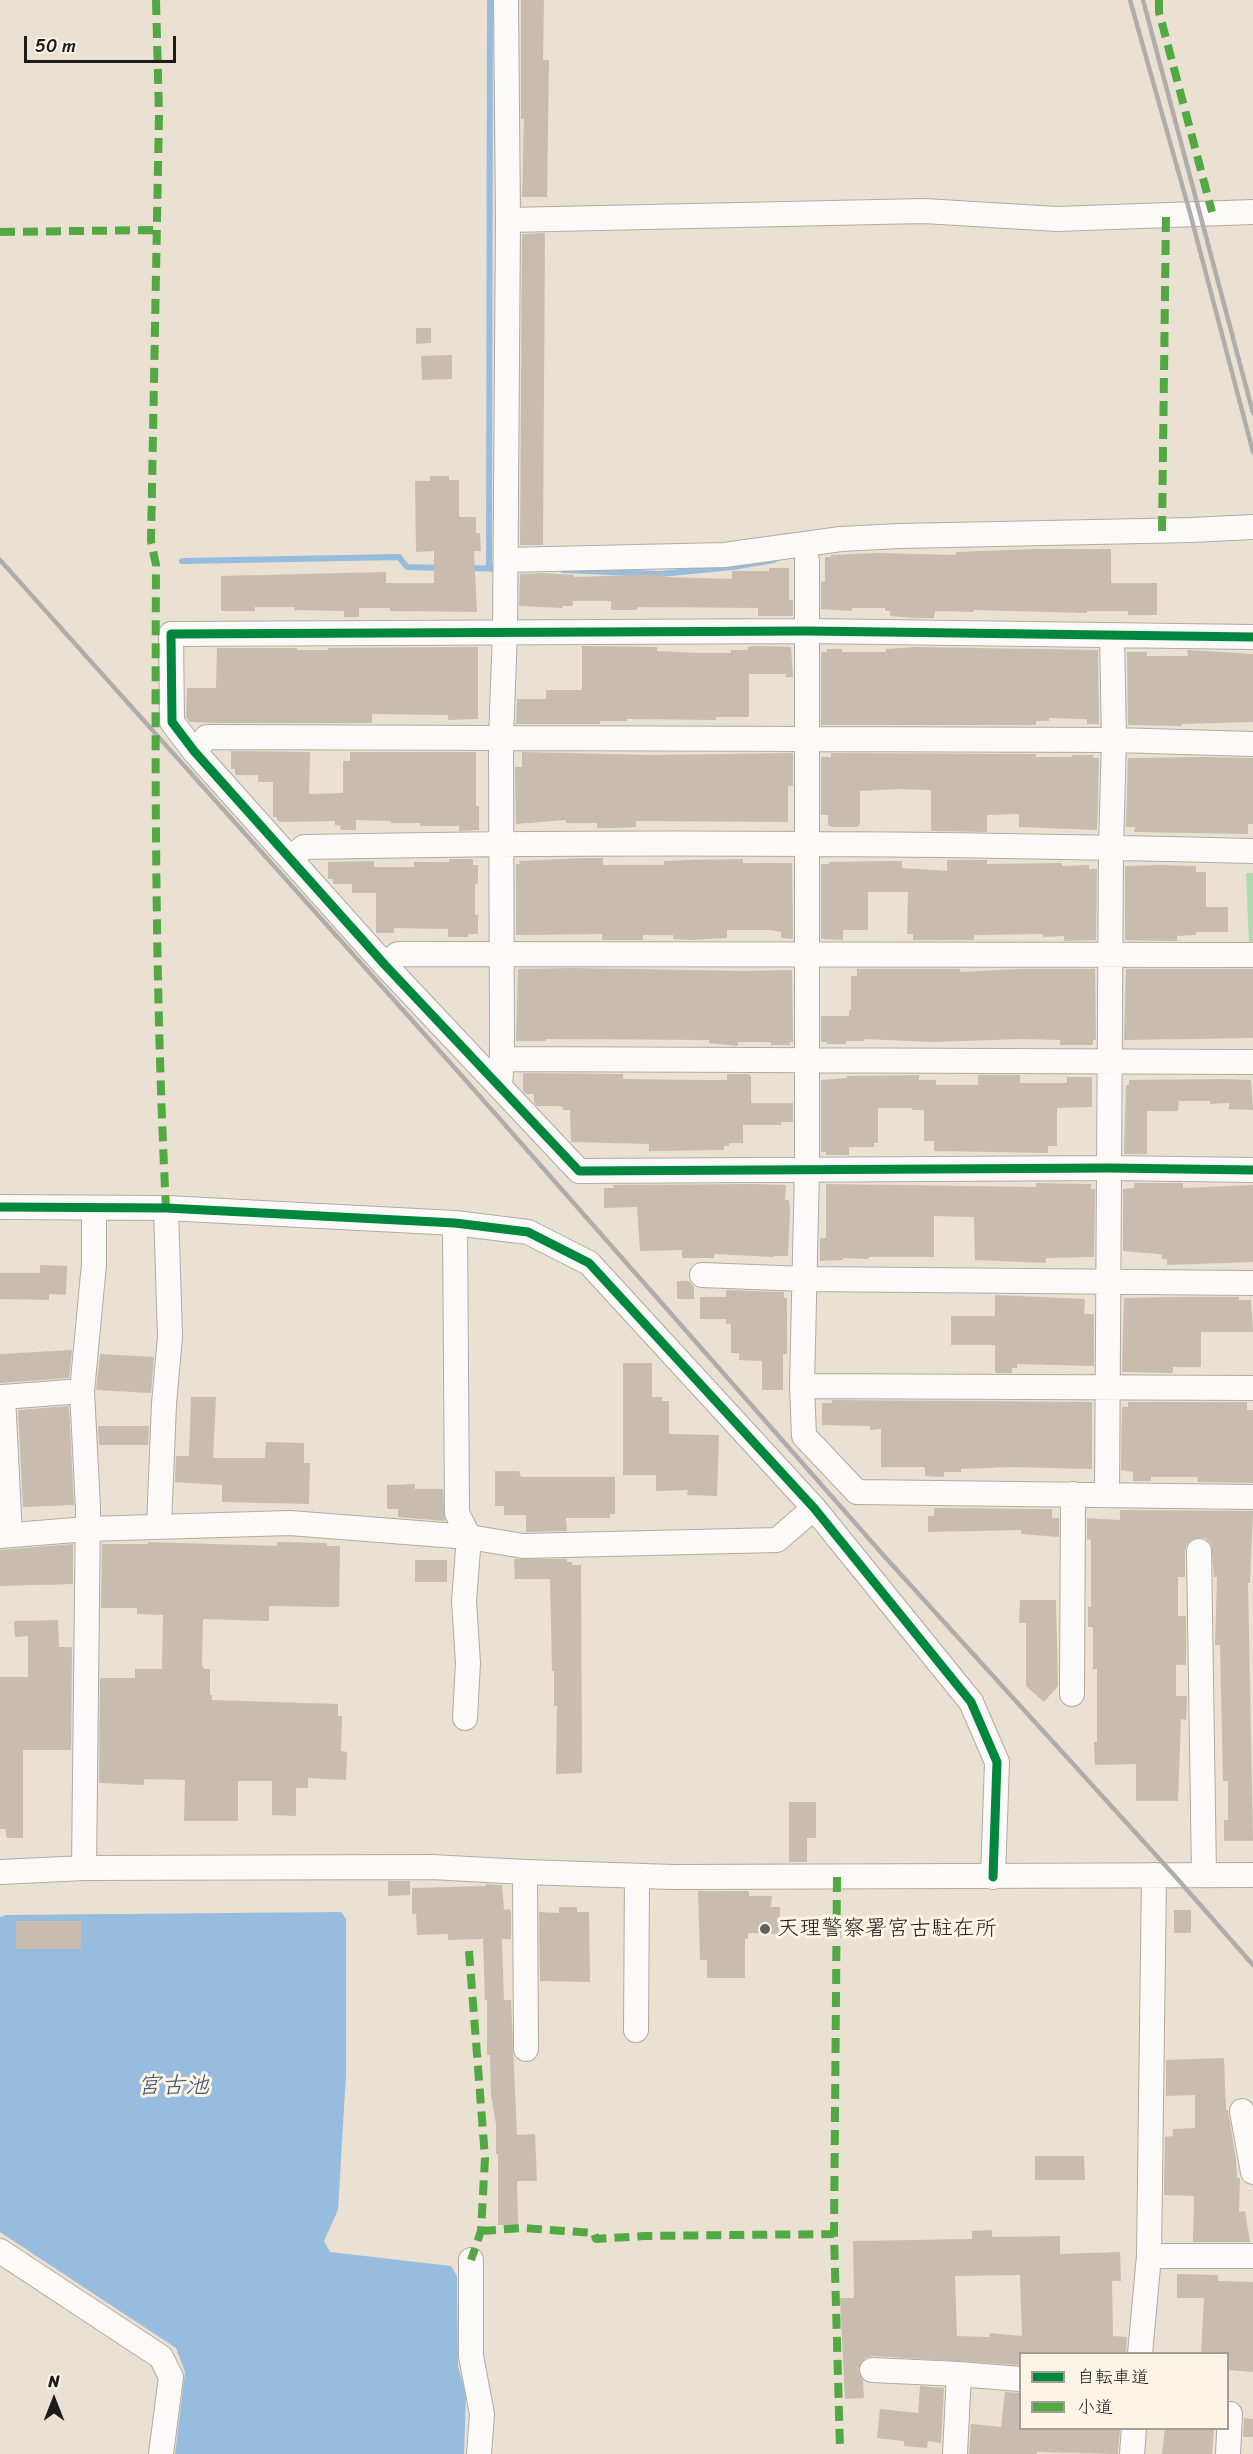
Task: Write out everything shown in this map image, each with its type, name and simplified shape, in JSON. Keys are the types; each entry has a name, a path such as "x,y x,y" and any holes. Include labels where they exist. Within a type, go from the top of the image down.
{"street":[{"path":"500,1085 502,1059 501,738 506,560 508,220 506,0"},
{"path":"508,220 924,211 1057,219 1253,212"},
{"path":"506,560 724,555 841,539 899,536 1192,530 1253,526"},
{"path":"807,561 805,844 807,1169 802,1386 804,1436 857,1492 1253,1497"},
{"path":"1253,637 808,632 171,634 172,722 194,751 385,965 579,1171 1110,1168 1253,1170"},
{"path":"1107,1495 1113,635"},
{"path":"194,751 207,737 1114,740 1253,744"},
{"path":"291,858 304,847 502,844 805,844 1253,851"},
{"path":"385,965 398,954 1253,955"},
{"path":"502,1059 1253,1062"},
{"path":"0,1207 166,1208 455,1223 528,1232 589,1263 814,1508 970,1702 998,1762 993,1877"},
{"path":"84,1868 88,1508 82,1391 94,1264 94,1208"},
{"path":"159,1526 164,1404 170,1337 166,1208"},
{"path":"455,1223 457,1513 469,1537 464,1601 468,1663 465,1718"},
{"path":"702,1275 805,1279 1253,1283"},
{"path":"802,1386 1253,1388"},
{"path":"82,1391 3,1397 5,1535 87,1529 290,1523 469,1537 523,1546 777,1540 814,1508"},
{"path":"1072,1694 1073,1494"},
{"path":"1199,1551 1204,1875"},
{"path":"0,1872 84,1868 431,1867 637,1876 1253,1875"},
{"path":"525,1872 526,2049"},
{"path":"1140,2352 1149,2256 1154,1875"},
{"path":"636,2030 637,1876"},
{"path":"1242,2110 1253,2172"},
{"path":"0,2251 161,2357 171,2377 161,2454"},
{"path":"1149,2256 1253,2256"},
{"path":"471,2260 471,2356 482,2414 479,2454"},
{"path":"872,2370 1019,2379"},
{"path":"955,2454 959,2374"},
{"path":"1228,2454 1230,2414"},
{"path":"1132,2454 1134,2430"}],"green space":[{"path":"1246,873 1253,873 1253,945 1249,945"}],"water":[{"name":"宮古池","path":"341,1912 346,1919 346,2075 338,2210 324,2241 330,2252 451,2266 457,2276 458,2366 466,2395 464,2454 175,2454 185,2372 176,2348 0,2232 0,1917 6,1915"}],"building":[{"path":"521,0 544,0 543,60 549,60 547,197 522,197 524,119 521,119"},
{"path":"545,233 543,545 520,545 522,234"},
{"path":"416,328 431,328 431,343 416,344"},
{"path":"452,355 452,379 422,380 421,356"},
{"path":"430,476 449,476 449,480 459,480 459,517 476,517 476,533 480,533 481,551 474,551 477,612 390,611 390,608 359,608 359,617 344,617 344,611 294,610 295,607 255,607 255,611 221,611 221,576 386,572 386,583 434,583 434,551 416,552 415,481 430,481"},
{"path":"1111,549 1111,583 1157,583 1157,615 1128,615 1128,611 1087,611 1087,613 974,610 974,612 935,611 934,618 915,618 890,616 890,611 885,611 885,608 852,608 852,611 821,609 821,581 825,582 825,557 831,557 831,555 876,553 956,555 956,552"},
{"path":"769,568 789,568 789,600 793,600 793,616 758,616 758,608 638,607 637,610 611,610 611,601 573,601 573,606 562,606 562,608 519,606 520,574 543,573 574,575 574,577 665,574 665,577 732,579 732,571 769,571"},
{"path":"582,646 657,647 657,651 699,653 731,653 731,650 748,650 747,647 757,646 791,647 793,677 786,677 786,674 749,674 749,717 716,717 716,720 627,719 627,721 600,721 600,724 516,724 517,699 546,699 546,690 582,690"},
{"path":"478,647 478,719 448,720 448,715 372,714 372,723 216,723 190,722 186,717 187,688 216,688 217,648 328,650 328,648"},
{"path":"915,647 1098,650 1099,724 1087,724 1087,719 1049,718 1049,721 1036,721 1036,725 821,725 821,652 827,652 827,649 842,649 842,652 886,652 886,649"},
{"path":"1187,650 1253,654 1253,722 1182,724 1182,726 1128,725 1127,652 1147,652 1147,656 1188,656"},
{"path":"231,751 310,752 309,794 343,793 343,761 350,761 350,752 476,752 476,806 479,806 479,830 459,831 459,826 420,826 420,823 356,820 356,830 340,830 341,826 335,825 335,821 281,822 277,820 277,817 273,817 273,782 258,782 258,775 235,775 235,769 231,769"},
{"path":"522,752 652,755 793,753 793,786 788,786 788,822 636,821 636,827 616,828 597,828 597,823 566,823 566,820 516,824 515,767 522,767"},
{"path":"831,753 1036,754 1036,757 1093,755 1093,758 1099,758 1097,830 1019,827 1019,814 987,815 987,832 931,831 931,790 898,789 860,791 860,824 858,827 831,827 828,825 828,815 821,815 821,757 831,757"},
{"path":"1128,758 1253,758 1253,824 1248,824 1248,834 1134,832 1135,827 1126,827"},
{"path":"603,858 603,865 664,865 664,861 743,859 743,863 792,863 793,939 781,938 781,932 771,930 727,930 727,938 689,940 673,939 673,935 643,935 643,940 602,940 602,934 516,935 516,864 520,864 519,861"},
{"path":"449,859 473,859 473,865 478,865 478,884 475,884 475,915 478,915 478,934 468,934 468,937 448,937 448,929 394,928 394,933 376,933 376,893 352,893 352,884 333,884 333,879 328,879 328,862 374,861 374,867 414,867 414,862 449,862"},
{"path":"947,860 987,860 987,864 1061,863 1063,866 1089,865 1089,869 1097,869 1096,940 1064,941 1064,936 1043,937 1043,934 974,935 974,940 913,940 913,934 907,934 908,892 868,892 868,930 843,930 843,940 821,939 821,864 902,861 902,868 947,871"},
{"path":"1125,866 1196,866 1196,872 1206,872 1206,907 1228,907 1228,932 1196,932 1196,935 1177,936 1177,941 1125,940"},
{"path":"518,969 792,970 793,1042 790,1042 790,1045 771,1045 771,1042 738,1042 738,1046 709,1043 709,1040 546,1039 546,1041 516,1041"},
{"path":"857,969 960,969 960,972 1095,969 1096,1040 1093,1040 1093,1045 1060,1045 1060,1040 1022,1039 933,1042 864,1039 864,1041 846,1041 846,1044 821,1042 821,1016 849,1016 851,976 857,976"},
{"path":"1126,969 1253,969 1253,1038 1124,1040"},
{"path":"523,1073 623,1074 623,1079 697,1080 727,1080 727,1074 748,1074 751,1076 751,1103 793,1103 793,1122 781,1122 781,1125 743,1125 743,1143 729,1143 729,1146 724,1146 724,1150 649,1151 649,1144 571,1142 570,1110 563,1110 563,1107 557,1106 537,1106 534,1103 534,1094 526,1094 523,1091"},
{"path":"919,1075 919,1080 936,1080 936,1085 978,1085 978,1075 1020,1075 1020,1083 1067,1083 1067,1077 1092,1077 1092,1107 1057,1108 1057,1146 1048,1146 1048,1153 934,1151 934,1141 924,1141 924,1110 912,1110 912,1108 878,1108 878,1143 874,1143 874,1147 849,1147 849,1155 826,1155 826,1152 821,1152 821,1080 847,1078 847,1076"},
{"path":"1129,1080 1251,1080 1253,1110 1229,1109 1229,1103 1179,1101 1178,1111 1147,1111 1147,1154 1124,1154 1126,1085 1129,1085"},
{"path":"1036,1183 1091,1184 1091,1189 1095,1189 1094,1257 1046,1258 1046,1263 975,1260 974,1217 934,1216 934,1257 869,1257 869,1259 843,1258 843,1260 820,1261 820,1238 826,1238 826,1184 1036,1187"},
{"path":"1134,1183 1183,1183 1183,1188 1253,1185 1253,1262 1167,1265 1167,1259 1162,1259 1162,1255 1159,1254 1123,1251 1123,1189 1134,1188"},
{"path":"613,1185 786,1185 785,1200 789,1200 790,1210 788,1256 714,1254 714,1258 682,1258 682,1250 640,1251 637,1207 604,1208 604,1188 614,1188"},
{"path":"40,1265 67,1266 66,1295 49,1294 49,1300 0,1299 0,1273 40,1273"},
{"path":"677,1281 689,1281 694,1287 694,1299 677,1299"},
{"path":"726,1290 784,1292 784,1298 787,1298 787,1354 783,1354 783,1390 762,1390 762,1361 739,1360 739,1353 731,1353 731,1324 726,1324 726,1319 700,1319 700,1297 726,1297"},
{"path":"995,1295 1085,1299 1084,1314 1094,1314 1094,1366 1017,1364 1017,1368 1012,1368 1012,1373 995,1373 995,1345 951,1345 951,1316 995,1316"},
{"path":"1239,1297 1239,1300 1251,1300 1253,1332 1201,1332 1201,1367 1173,1367 1173,1373 1122,1372 1124,1298"},
{"path":"72,1350 69,1378 0,1383 0,1354"},
{"path":"100,1354 154,1357 151,1393 96,1390"},
{"path":"623,1363 652,1363 652,1397 662,1397 662,1401 669,1401 669,1434 719,1435 717,1496 687,1495 688,1490 656,1491 656,1475 623,1475"},
{"path":"191,1397 216,1397 213,1458 265,1458 266,1442 304,1443 304,1463 310,1463 309,1504 222,1502 222,1485 175,1482 176,1456 189,1456"},
{"path":"832,1400 1092,1402 1092,1469 1011,1467 961,1469 961,1472 944,1472 944,1477 925,1476 925,1467 881,1467 881,1429 870,1430 870,1426 822,1425 822,1403 832,1403"},
{"path":"1128,1402 1247,1402 1247,1410 1253,1410 1253,1483 1198,1482 1197,1477 1151,1477 1151,1481 1133,1481 1133,1472 1121,1470 1122,1407 1128,1407"},
{"path":"69,1406 74,1505 23,1507 18,1410"},
{"path":"98,1426 149,1426 148,1445 99,1445"},
{"path":"495,1471 519,1471 521,1477 615,1477 615,1514 610,1514 610,1518 566,1518 567,1531 526,1532 526,1515 504,1515 504,1506 495,1506"},
{"path":"415,1484 415,1489 443,1489 445,1521 398,1517 398,1509 387,1509 387,1485"},
{"path":"934,1508 1052,1509 1052,1518 1059,1518 1059,1537 1021,1534 1021,1530 928,1532 928,1516 934,1516"},
{"path":"1120,1510 1253,1511 1250,1583 1248,1583 1253,1841 1224,1841 1224,1820 1228,1820 1228,1781 1223,1781 1220,1645 1215,1645 1217,1577 1214,1577 1211,1544 1205,1538 1192,1539 1187,1544 1185,1577 1178,1577 1178,1616 1186,1616 1186,1665 1176,1665 1176,1696 1187,1696 1187,1701 1186,1720 1181,1719 1178,1801 1136,1801 1136,1764 1095,1765 1097,1669 1093,1669 1093,1627 1088,1627 1088,1607 1091,1607 1091,1540 1087,1539 1087,1518 1120,1520"},
{"path":"148,1542 277,1546 277,1542 327,1543 327,1546 340,1546 339,1607 269,1606 269,1621 203,1619 202,1665 204,1669 210,1669 212,1700 338,1704 338,1716 342,1716 341,1751 347,1752 346,1780 308,1778 308,1788 296,1788 296,1816 272,1815 272,1781 238,1781 238,1821 184,1821 185,1780 144,1779 144,1785 99,1783 100,1678 135,1678 135,1669 162,1669 163,1615 137,1614 137,1608 101,1608 102,1544 148,1544"},
{"path":"73,1544 73,1584 0,1586 0,1550"},
{"path":"514,1559 567,1559 567,1562 572,1562 572,1565 581,1565 582,1773 556,1774 557,1706 554,1706 554,1671 552,1671 550,1579 515,1579"},
{"path":"415,1560 447,1560 447,1582 415,1582"},
{"path":"1020,1600 1056,1600 1058,1686 1044,1702 1026,1686 1026,1623 1019,1623"},
{"path":"58,1620 59,1647 72,1647 71,1750 23,1750 23,1838 7,1838 5,1829 0,1829 0,1677 28,1677 28,1636 15,1637 14,1621"},
{"path":"789,1802 816,1802 816,1838 807,1838 807,1862 789,1862"},
{"path":"388,1881 410,1881 410,1895 388,1896"},
{"path":"486,1884 502,1885 504,1910 510,1909 511,1912 511,1939 502,1939 504,2000 511,2000 517,2135 535,2134 537,2181 517,2181 518,2225 498,2225 498,2154 496,2154 496,2124 491,2095 490,2055 487,2055 487,2000 485,2000 483,1939 448,1940 448,1934 417,1935 416,1914 412,1914 412,1888 486,1886"},
{"path":"698,1891 749,1891 749,1896 772,1896 771,1907 780,1907 779,1934 748,1933 748,1939 745,1939 745,1978 707,1978 707,1960 700,1960"},
{"path":"559,1907 577,1907 577,1912 589,1912 590,1982 540,1981 539,1912 559,1913"},
{"path":"1174,1910 1191,1910 1191,1933 1174,1933"},
{"path":"16,1921 81,1921 81,1949 16,1949"},
{"path":"1224,2058 1226,2110 1228,2110 1237,2178 1240,2178 1239,2212 1245,2211 1250,2242 1193,2242 1194,2196 1164,2195 1165,2137 1173,2136 1173,2129 1195,2128 1195,2095 1166,2096 1166,2060"},
{"path":"1035,2156 1084,2156 1085,2180 1035,2180"},
{"path":"992,2230 992,2237 1060,2236 1060,2254 1120,2252 1121,2281 1112,2281 1113,2336 1127,2337 1126,2352 1019,2352 1019,2365 872,2356 865,2358 858,2369 863,2381 864,2398 845,2399 840,2298 854,2298 853,2241 972,2239 972,2231","holes":["1020,2275 1022,2336 990,2333 989,2337 957,2336 955,2276"]},
{"path":"1177,2274 1218,2275 1218,2281 1253,2282 1253,2372 1229,2370 1229,2352 1201,2352 1204,2298 1177,2298"},
{"path":"920,2386 944,2388 941,2443 928,2441 927,2448 904,2446 904,2441 877,2438 880,2409 918,2413"},
{"path":"1005,2392 1019,2393 1019,2430 1120,2430 1118,2454 1037,2452 1037,2454 969,2454 971,2424 1001,2427"},
{"path":"1244,2418 1253,2419 1253,2437 1243,2437"},
{"path":"1165,2430 1214,2430 1212,2454 1162,2454"}],"waterway":[{"path":"489,568 490,0"},
{"path":"182,561 399,557 407,567 442,568"},
{"path":"563,570 660,574 733,567 774,560"},
{"path":"467,568 502,569"}],"railway":[{"path":"1130,0 1190,213 1253,452"},
{"path":"1143,0 1253,413"},
{"path":"0,560 462,1076 885,1557 1253,1965"}],"marked path":[{"path":"156,0 159,113 151,541 156,565 158,967 166,1208"},
{"path":"1159,0 1159,12 1212,212"},
{"path":"1162,531 1166,214"},
{"path":"0,232 156,230"},
{"path":"837,1877 834,2234 840,2449"},
{"path":"469,1951 485,2158 481,2231 471,2260"},
{"path":"481,2231 522,2228 594,2233 596,2239 644,2236 834,2234"}],"cycle path":[{"path":"1253,637 808,631 171,634 172,722 194,751 385,965 579,1171 1110,1168 1253,1170"},
{"path":"0,1207 166,1208 455,1223 528,1232 589,1263 814,1508 971,1702 997,1762 993,1877"}],"place":[{"name":"天理警察署宮古駐在所","path":"765,1929"}]}
